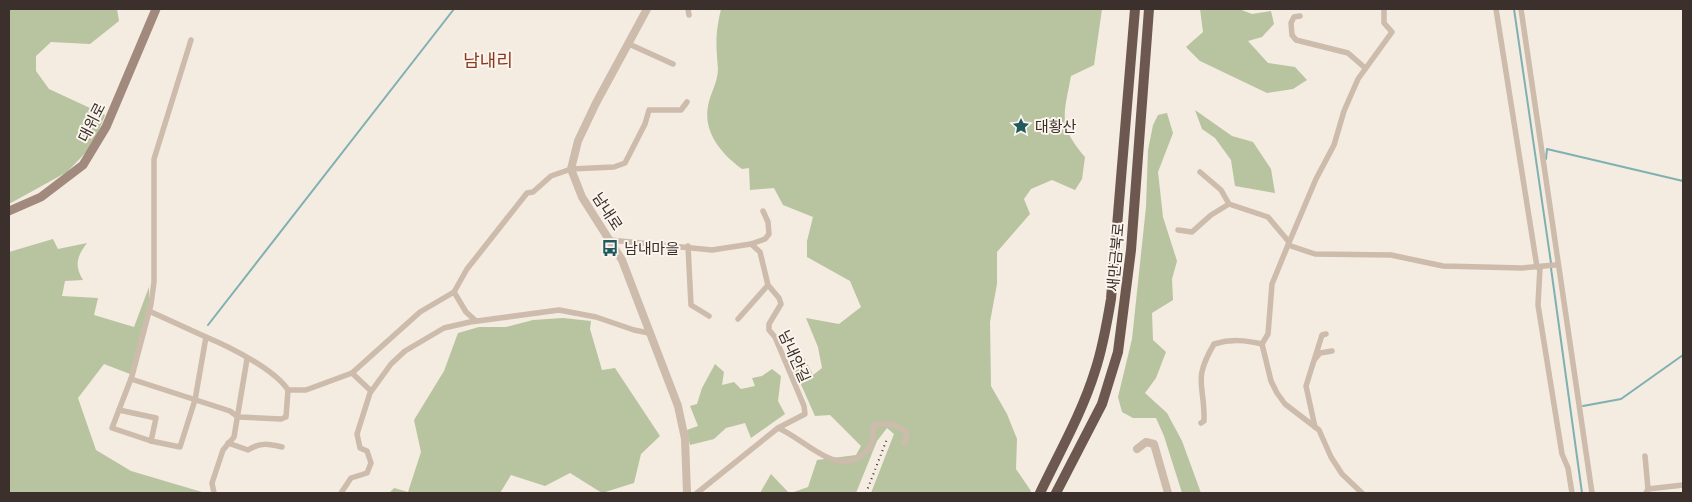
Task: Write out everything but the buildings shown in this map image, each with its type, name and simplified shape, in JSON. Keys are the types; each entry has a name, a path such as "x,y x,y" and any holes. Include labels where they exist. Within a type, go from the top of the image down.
{"highway":[{"name":"새만금북로","path":"1040,493 1082,405 1095,371 1104,339 1111,299 1135,9"},
{"name":"새만금북로","path":"1056,493 1102,404 1118,352 1131,250 1149,9"}],"main road":[{"name":"대위로","path":"9,211 41,197 76,170 88,157 106,127 156,9"}],"street":[{"path":"571,169 578,141 604,88 647,9"},
{"path":"1362,493 1336,466 1319,430 1285,404 1277,393 1271,381 1262,344 1268,334 1272,284 1288,243 1316,179 1334,145 1344,110 1364,67 1392,32 1384,23 1384,9"},
{"path":"1496,9 1540,267 1538,305 1562,454 1568,468 1572,493"},
{"path":"1521,9 1592,493"},
{"path":"1300,16 1294,17 1291,22 1292,36 1296,40 1348,53 1364,67"},
{"path":"191,40 154,159 154,282 149,311 131,379 112,428 151,441 180,447 195,400 206,337"},
{"path":"629,44 673,64"},
{"path":"288,390 306,390 352,373 420,312 454,292 467,269 527,193 533,192 551,176 571,169 614,167 625,164 645,124 649,110 681,110 687,102"},
{"name":"남내로","path":"571,169 582,197 622,260 678,406 685,439 687,493"},
{"path":"1200,172 1216,185 1229,204 1268,217 1288,243 1315,254 1391,255 1443,266 1540,267 1555,265"},
{"path":"1178,230 1192,232 1211,215 1229,204"},
{"path":"610,240 647,245 688,246 712,250 750,244 765,239 769,234 768,222 762,211"},
{"name":"남내안길","path":"697,493 778,428 805,414 804,406 786,362 769,330 769,324 781,304 780,298 768,285 760,252 750,244"},
{"path":"688,246 691,305 709,316"},
{"path":"738,319 768,285"},
{"path":"454,292 466,312 476,322"},
{"path":"341,493 351,478 367,473 371,463 368,451 360,448 357,441 371,391 391,364 405,351 444,328 559,310 596,317 649,333"},
{"path":"131,379 230,411 238,417 281,419 286,417 288,390 282,381 247,359 236,349 149,311"},
{"path":"1315,427 1306,386 1322,335 1326,334"},
{"path":"1201,423 1204,413 1200,385 1201,369 1214,344 1232,340 1247,340 1262,344"},
{"path":"1312,362 1320,353 1332,351"},
{"path":"214,493 212,483 223,450 234,437 247,359"},
{"path":"352,373 371,391"},
{"path":"119,410 156,418 151,441"},
{"path":"778,428 790,433 828,457 845,462 857,459 871,447 874,425 884,423 898,426 906,432 906,441 904,443"},
{"path":"1137,449 1146,442 1154,444 1168,493"},
{"path":"228,443 248,450 255,445 266,443 282,447"},
{"path":"1645,456 1647,491 1683,485"}],"green space":[{"path":"9,9 117,9 119,21 90,44 51,42 36,56 36,71 49,89 105,115 93,145 67,172 9,204"},
{"path":"721,9 1102,9 1094,65 1071,76 1065,110 1066,127 1076,146 1085,157 1082,179 1075,190 1052,180 1031,189 1024,199 1030,214 997,252 997,284 990,322 991,386 1007,414 1017,439 1016,469 1031,491 1030,493 871,493 894,434 887,428 877,441 856,493 791,493 808,487 817,460 856,455 861,446 830,415 815,416 791,362 804,358 813,375 822,368 818,347 806,318 839,324 861,307 850,281 807,257 807,241 813,217 783,205 774,188 750,190 749,168 742,169 728,157 711,134 707,116 709,101 718,74 716,39"},
{"path":"1200,9 1239,9 1252,14 1271,11 1274,24 1262,37 1248,41 1268,63 1295,67 1307,80 1293,89 1267,93 1200,61 1186,47 1203,32"},
{"path":"1195,110 1232,136 1253,142 1271,169 1275,193 1235,186 1231,160 1215,138 1202,129"},
{"path":"1167,113 1173,133 1158,172 1163,217 1177,261 1172,279 1173,300 1152,313 1153,340 1166,352 1156,378 1145,393 1167,413 1182,441 1201,493 1182,493 1164,436 1156,418 1133,418 1122,412 1118,397 1132,339 1146,207 1148,150 1153,125 1158,115"},
{"path":"53,239 58,249 87,243 78,261 78,270 83,280 65,281 62,296 98,298 94,315 134,327 149,287 149,303 130,374 104,364 78,398 96,450 131,471 202,492 9,493 9,252"},
{"path":"563,318 591,321 590,329 602,370 615,368 660,436 641,454 634,483 602,493 570,473 545,486 511,475 500,493 389,493 394,488 408,492 421,452 414,420 444,371 458,333 479,327 506,327 533,320"},
{"path":"715,364 724,372 722,385 734,382 741,389 755,386 752,378 762,376 772,369 781,376 778,401 785,414 751,438 745,423 726,428 714,439 690,445 687,430 698,426 690,406 697,404 702,388"},
{"path":"771,474 789,493 760,493"}],"waterway":[{"path":"208,325 454,9"},
{"path":"1514,9 1551,263"},
{"path":"1546,159 1547,149 1683,181"},
{"path":"1551,268 1582,493"},
{"path":"1583,406 1621,399 1683,355"}],"railway":[{"path":"866,493 887,439"}],"place":[{"name":"대황산","path":"1021,126"},
{"name":"남내마을","path":"610,248"}],"district":[{"name":"남내리","path":"488,60"}]}
